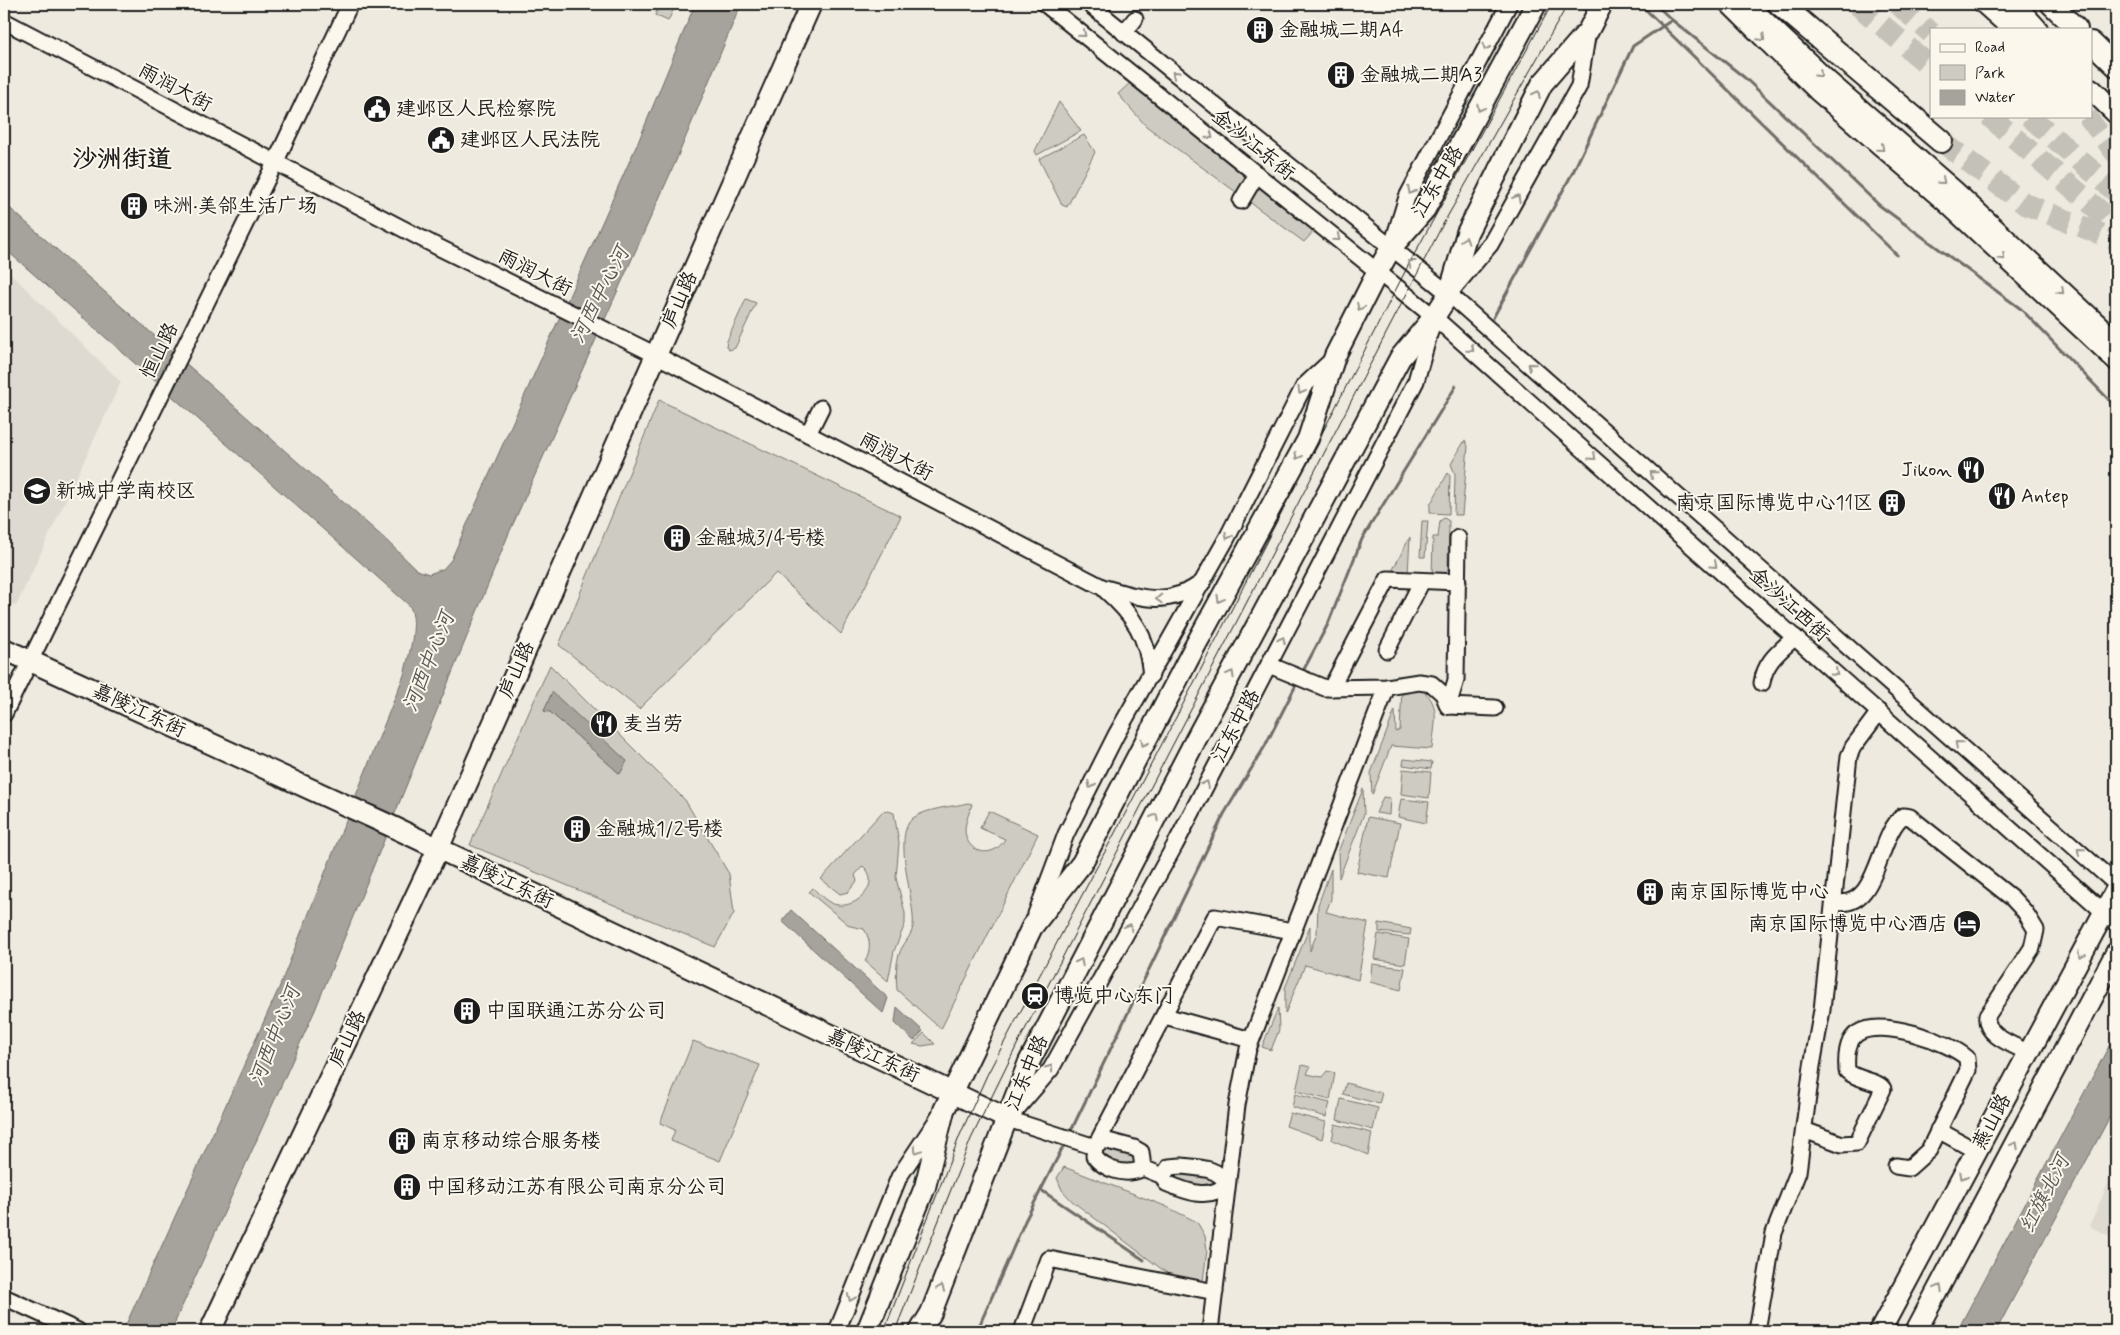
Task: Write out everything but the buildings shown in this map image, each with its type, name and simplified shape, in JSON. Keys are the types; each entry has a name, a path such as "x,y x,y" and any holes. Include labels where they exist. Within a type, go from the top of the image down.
{"highway":[{"path":"1780,4 1941,141"}],"main road":[{"name":"庐山路","path":"210,1331 438,849 811,4"},
{"name":"江东中路","path":"868,1331 925,1188 948,1101 1032,927 1082,863 1190,656 1308,439 1335,356 1378,271 1391,248 1425,209 1536,4"},
{"name":"江东中路","path":"920,1331 930,1322 1029,1062 1196,739 1400,358 1434,317 1449,294 1468,233 1542,84 1588,31 1602,4"},
{"path":"1746,4 1827,81 1954,191 2116,342"},
{"path":"1985,4 2012,28"},
{"path":"2014,4 2035,28"},
{"path":"2051,4 2076,28"},
{"path":"2092,43 2116,66"},
{"path":"2092,89 2116,113"},
{"name":"嘉陵江东街","path":"4,649 391,826 948,1101 1008,1119"},
{"name":"燕山路","path":"1880,1331 2029,1053 2110,918 2116,890"},
{"name":"燕山路","path":"1916,1331 2116,953"}],"street":[{"name":"恒山路","path":"4,714 275,163 350,4"},
{"name":"金沙江东街","path":"1046,4 1434,317"},
{"path":"1391,248 1407,197 1509,4"},
{"path":"1727,4 1816,92 1944,203 2116,363"},
{"name":"金沙江东街","path":"1098,7 1124,33 1449,294"},
{"path":"1124,33 1135,19"},
{"name":"雨润大街","path":"4,21 275,163 612,335 656,355 1102,587"},
{"name":"江东中路","path":"1449,294 1490,245 1578,86 1588,31"},
{"path":"1242,200 1257,174"},
{"name":"金沙江西街","path":"1449,294 2116,884"},
{"name":"江东中路","path":"1008,1119 1051,1069 1175,845 1334,535 1416,381 1434,317"},
{"name":"金沙江西街","path":"1434,317 2110,918"},
{"name":"江东中路","path":"1032,927 1066,834 1116,735 1203,582 1304,386 1335,356"},
{"path":"808,434 820,408"},
{"path":"1448,706 1456,680 1458,538"},
{"path":"1331,688 1388,579 1458,582"},
{"path":"1387,650 1422,580"},
{"path":"1102,587 1157,600 1188,593 1203,582"},
{"path":"1102,587 1122,605 1142,633 1149,653 1151,675"},
{"path":"1762,683 1763,673 1772,657 1795,637"},
{"path":"1269,665 1325,688 1386,687 1419,682 1432,684 1443,694 1448,706"},
{"path":"1210,1331 1237,1104 1251,1040 1386,687"},
{"path":"1448,706 1495,708"},
{"path":"1757,1331 1774,1232 1798,1172 1812,1066 1822,1010 1835,902 1849,756 1863,732 1879,712"},
{"path":"1870,901 1875,873 1889,831 1895,822 1903,816 1910,817 2025,912 2036,930 2034,943 1986,1016 1986,1023 1992,1032 2029,1053"},
{"path":"1835,902 1853,900 1865,891 1875,873"},
{"path":"1228,1184 1219,1192 1208,1195 1178,1188 1166,1184 1163,1176 1143,1168 1135,1172 1126,1173 1100,1165 1094,1156 1095,1147 1215,917 1293,931"},
{"path":"1165,1016 1251,1040"},
{"path":"1804,1130 1842,1144 1857,1142 1883,1089 1879,1084 1864,1081 1847,1071 1846,1057 1850,1042 1857,1033 1868,1028 1919,1035 1948,1045 1967,1058 1968,1070 1929,1150 1916,1164 1909,1168 1896,1166"},
{"name":"江东中路","path":"837,1331 899,1177 948,1101"},
{"path":"1008,1119 1095,1147"},
{"path":"1938,1130 1976,1152"},
{"path":"1095,1147 1104,1140 1134,1148 1141,1152 1143,1168"},
{"path":"1163,1176 1169,1167 1212,1170 1223,1176 1228,1184"},
{"path":"1022,1331 1049,1259 1215,1292"},
{"path":"4,1297 78,1331"}],"shaded area":[{"name":"新城中学南校区","path":"4,267 121,382 16,606 4,601"},
{"path":"2116,1166 2116,1239 2089,1226"}],"green space":[{"path":"660,4 676,4 668,21 655,15"},
{"path":"1131,82 1314,231 1304,242 1146,126 1118,94"},
{"path":"1059,102 1081,131 1037,155 1035,151"},
{"path":"1084,135 1095,152 1067,207 1062,205 1039,159"},
{"path":"746,299 756,303 735,348 729,350 726,347 727,341"},
{"path":"659,400 901,516 841,634 776,573 639,709 559,645"},
{"path":"1465,440 1468,446 1462,515 1454,515 1455,474 1451,464"},
{"path":"1448,473 1450,476 1449,514 1430,513 1430,505"},
{"path":"1444,518 1449,521 1448,569 1445,574 1432,576 1433,537 1438,537 1440,521"},
{"path":"1422,521 1428,521 1425,557 1420,557"},
{"path":"1410,537 1408,574 1391,573"},
{"path":"550,665 685,800 729,874 734,913 715,947 470,845","holes":["552,693 620,774 550,712 544,711"]},
{"path":"1418,688 1426,693 1434,707 1435,723 1432,749 1391,746 1372,795 1371,773 1395,710 1396,732 1400,730 1402,689"},
{"path":"1404,759 1432,762 1431,769 1403,765"},
{"path":"1403,769 1431,772 1429,798 1401,794"},
{"path":"1363,789 1364,814 1339,878 1338,852"},
{"path":"1383,797 1390,798 1389,815 1376,813"},
{"path":"1401,799 1429,802 1426,823 1398,817"},
{"path":"968,803 972,804 965,828 966,837 974,848 980,851 994,850 1005,839 980,828 989,811 1038,834 941,1029 897,990 897,962 900,951 913,926 904,839 907,827 913,818 932,810"},
{"path":"882,812 894,813 899,843 896,878 905,913 905,924 894,951 888,981 865,961 869,945 864,929 850,926 809,892 813,888 828,901 838,905 846,905 853,902 866,893 870,879 868,872 863,866 855,875 857,881 848,892 840,894 821,879"},
{"path":"1368,817 1400,823 1389,878 1357,872"},
{"path":"1331,869 1331,899 1326,912 1368,923 1358,980 1305,965 1285,1014 1285,988 1310,926 1310,951 1317,933 1318,905"},
{"path":"1379,923 1411,929 1410,935 1379,932"},
{"path":"1378,934 1409,939 1405,964 1374,959"},
{"path":"1372,964 1405,968 1401,990 1370,982"},
{"path":"1278,1008 1279,1030 1271,1050 1262,1047"},
{"path":"924,1033 935,1044 922,1046 913,1044"},
{"path":"693,1041 760,1065 720,1161 671,1141 675,1130 660,1123"},
{"path":"1302,1065 1310,1067 1307,1074 1322,1077 1327,1071 1335,1073 1330,1100 1296,1091"},
{"path":"1346,1083 1382,1093 1379,1104 1343,1094"},
{"path":"1295,1094 1330,1103 1326,1117 1292,1107"},
{"path":"1341,1099 1378,1108 1373,1130 1337,1120"},
{"path":"1290,1113 1326,1122 1322,1139 1286,1126"},
{"path":"1335,1124 1372,1133 1368,1155 1332,1140"},
{"path":"1105,1146 1132,1155 1137,1160 1132,1168 1102,1159 1099,1149"},
{"path":"1064,1167 1165,1206 1197,1222 1205,1236 1207,1250 1202,1289 1184,1286 1072,1201 1062,1190 1057,1178"},
{"path":"1178,1171 1211,1176 1217,1184 1201,1188 1169,1177"}],"water":[{"name":"河西中心河","path":"695,4 741,4 675,163 509,533 315,1010 171,1331 123,1331 279,988 404,675 412,642 413,616 405,602 4,248 4,203 385,539 417,570 429,574 443,569 451,560 639,140"},
{"path":"552,692 627,761 620,774 550,712 544,711"},
{"path":"791,910 888,998 883,1013 782,921"},
{"path":"897,1007 923,1031 914,1041 895,1023"},
{"name":"红旗北河","path":"2116,1033 2116,1105 1996,1331 1957,1331"}],"waterway":[{"path":"1640,4 1897,255"},
{"path":"1655,4 1672,20"},
{"path":"1493,318 1573,172 1633,46 1672,20 1745,78 1879,205 2021,309 2116,407"},
{"path":"1302,673 1328,624 1362,539 1456,386"},
{"path":"1069,1135 1224,814 1265,746 1298,681"},
{"path":"977,1331 1025,1221 1065,1143"},
{"path":"1041,1190 1144,1260"}],"tunnel":[{"path":"1857,4 1930,66"},
{"path":"1898,4 1930,32"},
{"path":"1991,118 2116,225"},
{"path":"2031,118 2116,192"},
{"path":"2088,118 2116,155"},
{"path":"1941,141 2025,204 2116,240"}],"tram line":[{"path":"884,1331 960,1135 987,1075 1182,706 1410,262 1552,4"},
{"path":"895,1331 971,1139 1017,1045 1442,226 1568,4"}],"place":[{"name":"金融城二期A4","path":"1260,30"},
{"name":"金融城二期A3","path":"1341,75"},
{"name":"建邺区人民检察院","path":"377,109"},
{"name":"建邺区人民法院","path":"441,140"},
{"name":"味洲·美邻生活广场","path":"134,206"},
{"name":"Jikon","path":"1971,470"},
{"name":"新城中学南校区","path":"37,491"},
{"name":"Antep","path":"2002,496"},
{"name":"南京国际博览中心11区","path":"1892,503"},
{"name":"金融城3/4号楼","path":"677,538"},
{"name":"麦当劳","path":"604,724"},
{"name":"金融城1/2号楼","path":"577,829"},
{"name":"南京国际博览中心","path":"1650,892"},
{"name":"南京国际博览中心酒店","path":"1967,924"},
{"name":"博览中心东门","path":"1035,996"},
{"name":"中国联通江苏分公司","path":"467,1011"},
{"name":"南京移动综合服务楼","path":"402,1141"},
{"name":"中国移动江苏有限公司南京分公司","path":"407,1187"}],"district":[{"name":"沙洲街道","path":"122,160"}]}
